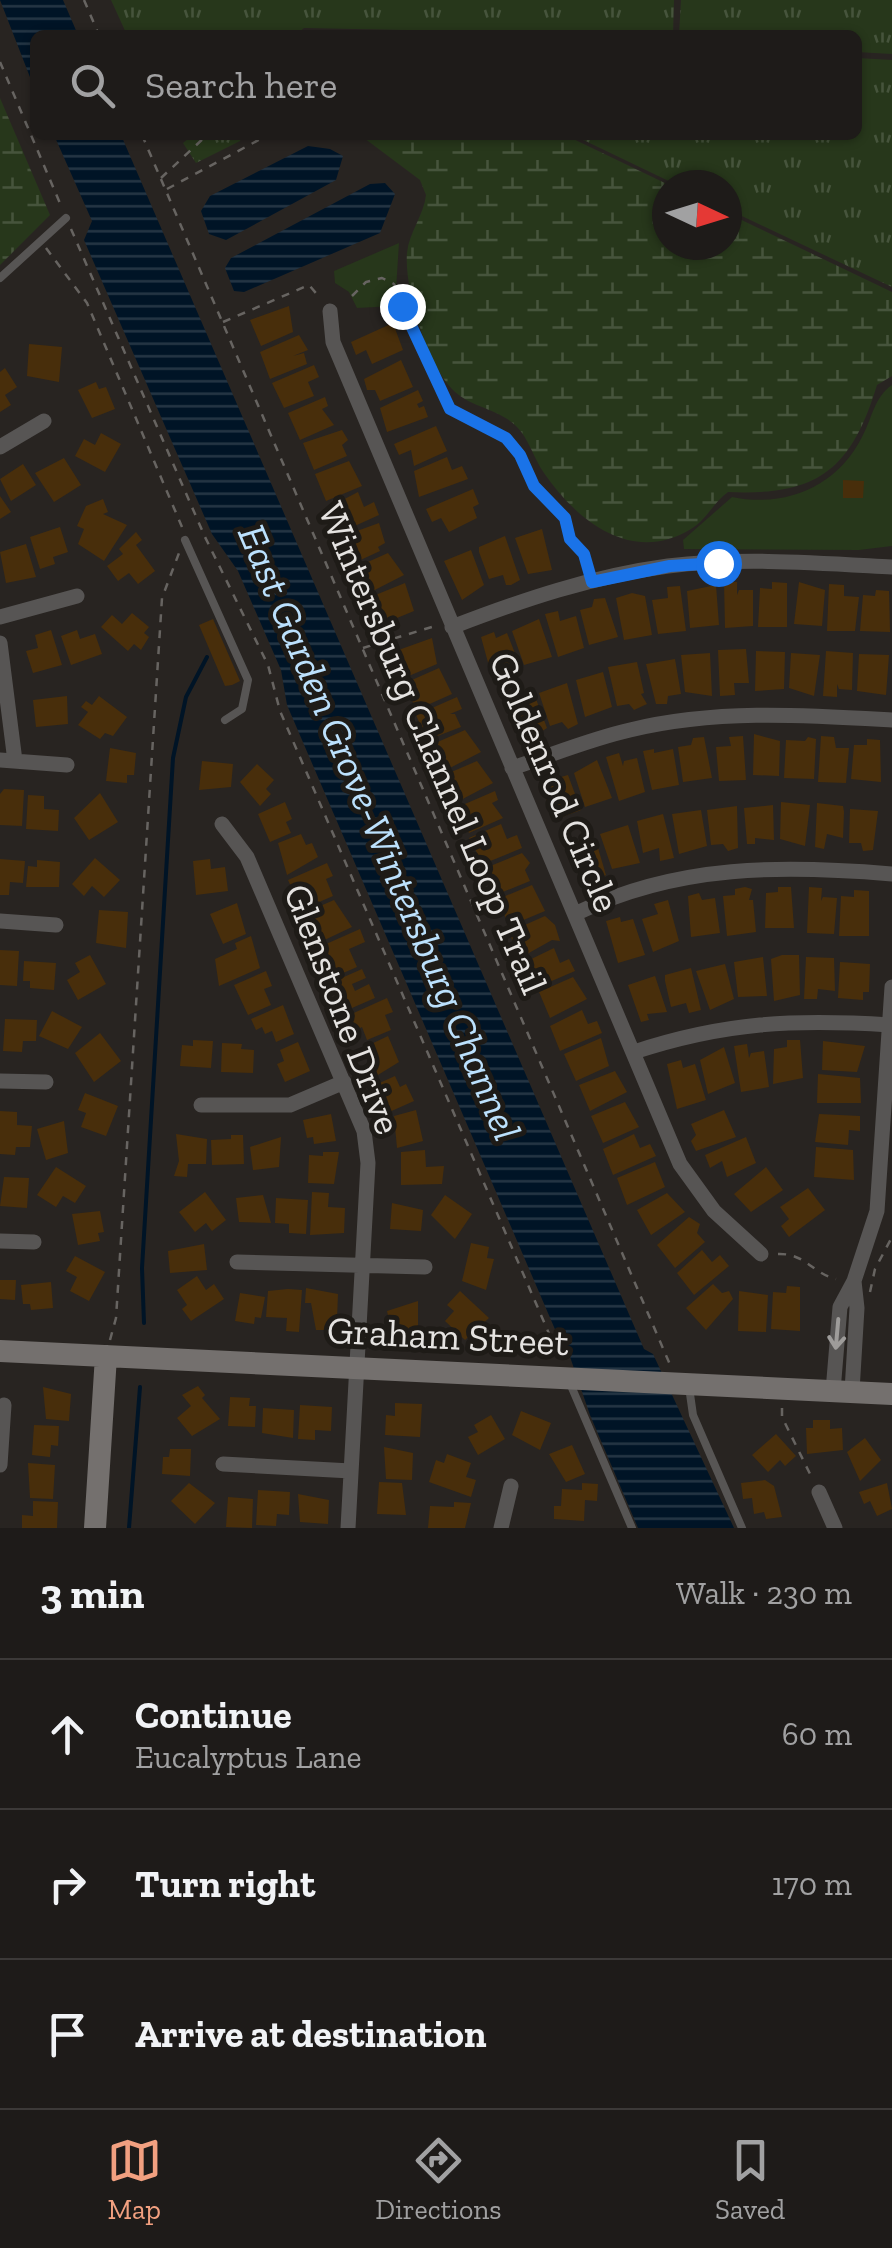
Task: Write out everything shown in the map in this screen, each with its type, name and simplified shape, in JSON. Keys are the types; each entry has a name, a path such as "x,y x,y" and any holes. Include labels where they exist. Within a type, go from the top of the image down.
{"street":[{"name":"Goldenrod Circle","path":"330,311 333,342 680,1164 714,1211 761,1254"},
{"path":"0,447 44,421"},
{"path":"451,623 533,596 670,566 718,563 892,567"},
{"path":"0,617 77,596"},
{"path":"0,643 8,761 67,765"},
{"path":"512,768 634,729 703,718 756,714 892,720"},
{"name":"Glenstone Drive","path":"222,824 247,857 364,1131 368,1163 348,1528"},
{"path":"577,913 668,880 735,869 892,874"},
{"path":"0,921 56,925"},
{"path":"843,1391 858,1308 854,1281 877,1211 892,987"},
{"path":"634,1052 692,1033 751,1022 890,1025"},
{"path":"0,1081 46,1082"},
{"path":"201,1104 290,1105 344,1082"},
{"path":"0,1240 34,1242"},
{"path":"237,1262 424,1267"},
{"name":"Graham Street","path":"0,1350 892,1394"},
{"path":"95,1528 113,1356"},
{"path":"0,1464 4,1404"},
{"path":"222,1464 351,1471"},
{"path":"501,1528 511,1486"},
{"path":"819,1492 836,1528"}],"lane":[{"path":"0,278 66,218"},
{"path":"185,540 248,680 242,709 224,720"},
{"path":"567,1377 632,1528"},
{"path":"678,1383 742,1528"}],"path":[{"path":"84,0 97,30"},
{"path":"0,62 30,133"},
{"path":"33,140 206,536 268,665 280,711 567,1377"},
{"name":"Wintersburg Channel Loop Trail","path":"144,140 678,1383"},
{"path":"160,178 202,140"},
{"path":"165,190 259,140"},
{"path":"40,241 87,303 185,540 162,598 113,1356"},
{"path":"352,296 366,282 382,278 394,284 450,409 506,438 520,455 534,486 565,518 570,539 584,554 592,582"},
{"path":"222,322 309,285 330,311"},
{"path":"363,648 451,623"},
{"path":"870,1293 875,1269 892,1238"},
{"path":"761,1254 799,1255 817,1272 854,1281"},
{"path":"782,1406 782,1417 819,1492"}],"green space":[{"path":"111,0 674,0 673,30 125,30"},
{"path":"681,0 892,0 892,54 862,52 862,30 679,30"},
{"path":"862,58 892,60 892,287 742,216 742,170 652,173 583,140 862,140"},
{"path":"0,98 50,215 0,265"},
{"path":"187,140 240,140 196,163 183,143"},
{"path":"367,140 575,140 652,177 652,260 742,260 742,220 892,292 892,376 877,385 867,414 842,457 808,482 786,489 728,492 697,525 669,539 627,540 608,533 557,491 517,427 459,395 434,362 419,324 407,268 408,245 426,195 420,180"},
{"path":"399,243 395,306 357,308 349,292 335,283 334,271"},
{"path":"892,385 892,546 859,550 684,549 683,540 732,497 752,500 790,496 824,481 851,454 877,402"}],"water":[{"path":"0,0 63,0 76,30 30,30 30,77"},
{"name":"East Garden Grove-Wintersburg Channel","path":"56,140 123,140 644,1349 653,1354 734,1528 638,1528 590,1415 568,1351 560,1341 287,705 281,670 238,571 212,534 84,240 92,221"},
{"path":"308,146 330,149 343,156 336,180 226,240 209,234 201,211 210,196"},
{"path":"385,183 395,194 380,233 244,292 234,291 225,268 231,258 370,184"}],"building":[{"path":"289,306 293,332 261,346 250,320"},
{"path":"393,323 403,350 372,364 366,350 356,355 351,342"},
{"path":"299,335 308,350 293,356 304,353 307,364 270,379 260,352"},
{"path":"29,344 62,347 59,382 27,376"},
{"path":"401,360 413,387 380,401 375,390 367,390 364,379"},
{"path":"314,365 319,377 308,382 314,396 284,408 272,383"},
{"path":"5,368 17,387 5,395 11,405 0,412 0,372"},
{"path":"96,382 99,389 106,387 115,409 92,418 78,390"},
{"path":"418,390 423,401 417,404 419,408 424,406 428,417 387,432 380,408"},
{"path":"325,397 328,406 322,409 334,425 300,440 288,413"},
{"path":"436,426 447,451 414,466 411,450 399,455 394,444"},
{"path":"342,430 348,440 342,445 347,456 314,470 303,443"},
{"path":"101,433 121,444 105,472 75,456 84,439 95,445"},
{"path":"447,457 452,470 462,466 468,479 419,497 414,471"},
{"path":"64,458 81,485 54,502 35,473"},
{"path":"349,461 362,486 326,501 315,474"},
{"path":"23,464 36,485 11,501 0,479"},
{"path":"843,480 864,481 863,498 843,498"},
{"path":"473,489 479,504 473,507 477,518 449,532 441,518 432,522 426,509"},
{"path":"358,492 364,507 374,502 379,515 337,534 327,508"},
{"path":"0,496 11,512 0,519"},
{"path":"103,499 108,512 103,514 127,525 104,561 78,544 84,529 77,526 86,506"},
{"path":"379,523 385,543 378,547 380,551 354,563 343,536"},
{"path":"60,527 68,552 53,557 55,564 40,569 30,537"},
{"path":"542,529 552,570 528,574 515,538"},
{"path":"136,532 142,540 136,545 155,571 138,584 129,573 118,581 107,566 123,554 119,549"},
{"path":"505,536 520,580 511,585 506,585 503,575 489,579 479,552 479,547"},
{"path":"26,544 36,577 6,583 0,552"},
{"path":"471,550 484,585 462,600 444,561"},
{"path":"388,553 404,575 365,595 352,569"},
{"path":"724,582 737,582 737,595 739,590 753,590 753,626 725,628"},
{"path":"772,582 787,583 787,627 758,627 760,588 772,589"},
{"path":"799,582 825,590 822,626 794,624"},
{"path":"405,583 414,611 380,625 368,598"},
{"path":"829,584 844,585 844,596 859,597 855,631 827,631"},
{"path":"716,585 719,625 690,628 687,591"},
{"path":"680,586 686,631 658,634 652,600 668,598 667,587"},
{"path":"876,590 889,591 890,632 860,631 863,595 875,596"},
{"path":"632,593 645,596 652,635 624,640 616,598"},
{"path":"605,598 618,637 589,645 580,610 592,607 594,599"},
{"path":"558,611 560,621 576,616 584,648 558,657 545,614"},
{"path":"132,613 149,627 144,633 149,637 141,650 134,644 128,651 101,627 112,615 122,624"},
{"path":"213,619 240,681 232,685 225,686 199,625"},
{"path":"539,619 552,657 524,665 512,631"},
{"path":"51,630 62,665 33,673 26,651 38,648 35,635"},
{"path":"77,630 80,639 95,634 102,654 71,665 61,636"},
{"path":"494,632 496,638 507,633 520,666 492,677 481,637"},
{"path":"432,638 437,664 404,678 393,652"},
{"path":"746,649 749,683 734,683 735,695 720,696 718,650"},
{"path":"756,651 785,652 784,689 755,691"},
{"path":"826,651 853,653 852,690 839,689 837,684 837,697 823,696"},
{"path":"710,653 712,696 685,692 681,655"},
{"path":"791,653 820,655 814,696 789,688"},
{"path":"859,654 889,655 886,695 857,691"},
{"path":"675,659 681,694 668,696 667,704 656,704 646,664"},
{"path":"637,662 644,693 641,694 647,704 634,710 629,704 617,706 608,667"},
{"path":"439,668 452,694 416,710 405,683"},
{"path":"603,672 612,707 585,717 576,680"},
{"path":"567,683 578,724 568,729 562,722 550,726 539,693"},
{"path":"533,691 547,728 524,743 506,702"},
{"path":"67,696 68,724 36,727 33,700"},
{"path":"99,696 127,717 113,736 105,733 100,739 78,725 88,712 81,707 86,701 92,705"},
{"path":"457,697 462,709 450,714 455,714 461,727 427,740 416,715"},
{"path":"465,730 481,752 444,771 433,744"},
{"path":"754,734 780,741 779,776 753,775"},
{"path":"743,736 746,780 719,781 716,747 731,746 729,737"},
{"path":"821,736 834,737 836,748 849,748 846,783 818,782"},
{"path":"704,737 712,778 683,782 678,747 691,745 693,738"},
{"path":"808,737 816,739 814,779 784,778 786,740 805,741"},
{"path":"867,739 880,740 881,782 851,779 854,745 867,745"},
{"path":"110,748 136,753 134,775 127,775 127,783 106,781"},
{"path":"654,749 654,753 673,749 679,785 652,790 643,751"},
{"path":"619,753 623,766 624,761 637,758 645,792 619,801 606,757"},
{"path":"597,760 612,798 585,807 574,773"},
{"path":"202,761 233,764 231,787 199,790"},
{"path":"477,761 493,783 455,803 442,776"},
{"path":"257,764 274,780 266,789 271,794 260,806 240,782"},
{"path":"568,775 581,810 554,820 540,783"},
{"path":"4,789 24,790 22,826 0,825 0,794"},
{"path":"495,791 498,800 492,803 503,818 469,833 458,807"},
{"path":"100,793 118,822 89,840 74,818"},
{"path":"28,795 44,796 44,809 59,810 58,831 26,829"},
{"path":"285,802 292,819 286,822 291,833 270,842 258,814"},
{"path":"781,802 810,805 805,846 780,839"},
{"path":"817,803 843,806 844,812 843,838 827,834 824,849 815,847"},
{"path":"773,805 774,840 755,838 755,844 747,844 744,808"},
{"path":"737,806 738,848 728,851 723,844 711,845 707,810"},
{"path":"850,809 878,811 873,850 863,851 861,843 849,843"},
{"path":"701,810 707,846 679,854 672,814"},
{"path":"663,814 674,858 660,861 659,848 643,853 637,821"},
{"path":"501,824 507,839 517,835 522,848 483,864 469,838"},
{"path":"628,825 640,863 612,869 600,834"},
{"path":"301,834 306,845 312,843 318,857 287,875 278,843"},
{"path":"595,838 606,875 585,886 569,847"},
{"path":"522,853 530,863 525,870 530,881 493,896 483,869"},
{"path":"95,858 120,880 104,897 92,886 84,896 72,884"},
{"path":"0,859 25,861 23,883 10,882 9,895 0,895"},
{"path":"210,859 211,869 225,867 228,891 196,895 193,861"},
{"path":"37,860 60,862 59,887 26,887 28,866 37,867"},
{"path":"327,863 333,876 326,879 333,896 310,906 303,891 295,895 288,880"},
{"path":"532,885 545,911 509,926 498,899"},
{"path":"778,887 791,887 794,928 765,928 766,893 778,892"},
{"path":"809,887 822,888 821,901 823,897 837,898 834,934 807,933"},
{"path":"735,889 752,889 749,900 753,900 756,932 727,936 723,896 735,895"},
{"path":"854,890 869,891 869,936 839,936 841,896 854,897"},
{"path":"699,893 702,900 715,898 720,933 691,937 688,896"},
{"path":"334,900 352,927 316,944 309,929 317,925 311,910"},
{"path":"668,900 679,941 653,952 642,919 658,914 654,904"},
{"path":"237,903 246,934 223,944 210,914"},
{"path":"99,910 128,912 126,948 96,943"},
{"path":"545,916 555,925 560,941 552,940 520,958 509,932"},
{"path":"620,917 621,922 633,919 645,955 618,963 606,921"},
{"path":"360,929 365,942 349,949 357,967 334,977 317,948"},
{"path":"251,936 260,968 219,986 215,959 237,949 235,943"},
{"path":"554,948 560,963 569,959 575,971 533,989 523,963"},
{"path":"0,950 19,951 17,986 0,985"},
{"path":"90,955 106,984 78,1000 67,980 80,972 75,963"},
{"path":"799,955 800,995 774,1001 771,959"},
{"path":"763,957 767,996 738,997 734,962"},
{"path":"806,957 834,958 835,991 818,989 817,999 804,999"},
{"path":"24,961 56,963 54,990 30,988 30,981 23,981"},
{"path":"840,962 870,964 869,992 863,992 863,1000 838,998"},
{"path":"725,964 734,999 710,1010 696,971"},
{"path":"691,968 701,1010 689,1013 686,1003 671,1007 665,975"},
{"path":"362,969 366,978 352,984 355,991 369,984 375,998 345,1011 337,980"},
{"path":"266,971 272,986 264,989 271,1005 248,1015 234,985"},
{"path":"655,976 667,1012 647,1014 649,1020 641,1022 628,985"},
{"path":"573,977 587,999 550,1018 539,992"},
{"path":"387,998 393,1012 385,1015 391,1030 367,1040 362,1027 354,1031 347,1016"},
{"path":"283,1005 294,1034 276,1042 272,1031 265,1034 262,1027 256,1030 251,1019"},
{"path":"582,1010 588,1024 597,1021 602,1033 560,1051 550,1026"},
{"path":"52,1011 82,1027 68,1049 39,1036"},
{"path":"5,1019 37,1020 36,1041 23,1041 22,1052 3,1051"},
{"path":"100,1033 121,1061 94,1082 75,1053"},
{"path":"388,1036 399,1062 373,1078 365,1047"},
{"path":"601,1038 609,1066 576,1081 564,1054"},
{"path":"193,1040 213,1041 211,1068 180,1066 182,1045 193,1046"},
{"path":"787,1040 800,1040 803,1078 773,1084 774,1049 787,1047"},
{"path":"823,1041 865,1046 857,1072 822,1070"},
{"path":"298,1042 310,1071 285,1082 277,1064 284,1061 280,1050"},
{"path":"222,1043 242,1044 241,1049 254,1050 253,1073 221,1072"},
{"path":"747,1044 749,1058 751,1053 764,1051 769,1087 741,1092 734,1046"},
{"path":"724,1047 735,1083 708,1094 700,1060"},
{"path":"681,1060 683,1068 695,1064 706,1100 677,1109 667,1064"},
{"path":"615,1071 627,1092 590,1111 579,1085"},
{"path":"818,1074 860,1078 861,1103 817,1103"},
{"path":"395,1076 400,1087 406,1084 414,1101 387,1113 375,1085"},
{"path":"85,1093 118,1106 106,1136 81,1127 86,1113 78,1110"},
{"path":"625,1102 639,1127 603,1143 591,1116"},
{"path":"416,1110 423,1141 397,1148 394,1116"},
{"path":"724,1110 736,1137 696,1151 691,1141 696,1135 691,1124"},
{"path":"0,1111 17,1112 17,1125 32,1126 30,1147 16,1147 15,1155 0,1154"},
{"path":"331,1114 336,1141 314,1144 313,1137 307,1138 303,1120"},
{"path":"819,1114 860,1116 860,1131 849,1130 848,1145 815,1142"},
{"path":"64,1121 68,1153 46,1160 37,1129"},
{"path":"176,1134 207,1139 206,1164 188,1164 187,1177 174,1176 179,1161"},
{"path":"634,1134 640,1148 650,1144 656,1156 613,1175 603,1149"},
{"path":"231,1135 243,1135 244,1164 212,1165 211,1140 231,1139"},
{"path":"281,1137 279,1167 253,1170 250,1147"},
{"path":"746,1137 756,1163 727,1177 722,1161 710,1168 705,1155"},
{"path":"816,1147 853,1150 854,1180 814,1177"},
{"path":"425,1150 426,1167 444,1166 442,1184 401,1185 401,1152"},
{"path":"323,1152 339,1152 334,1184 308,1183 309,1155 323,1156"},
{"path":"655,1162 665,1187 627,1205 617,1178"},
{"path":"56,1167 86,1186 75,1203 63,1196 56,1207 37,1195"},
{"path":"766,1167 783,1190 751,1212 734,1194"},
{"path":"4,1177 29,1178 27,1208 0,1206"},
{"path":"808,1188 825,1210 789,1237 781,1226 789,1219 780,1207"},
{"path":"205,1192 226,1220 212,1231 206,1223 195,1232 179,1212"},
{"path":"312,1192 329,1193 328,1207 345,1208 344,1233 310,1235"},
{"path":"667,1193 685,1212 651,1235 637,1210"},
{"path":"263,1195 271,1223 239,1222 236,1198"},
{"path":"445,1195 472,1214 455,1239 431,1215"},
{"path":"276,1198 308,1200 306,1234 289,1233 289,1224 275,1223"},
{"path":"392,1203 423,1210 421,1231 390,1229"},
{"path":"100,1211 104,1232 98,1233 100,1241 78,1245 72,1214"},
{"path":"689,1217 700,1224 697,1233 705,1242 675,1268 657,1245"},
{"path":"471,1243 489,1247 487,1258 494,1259 486,1290 462,1281"},
{"path":"204,1244 207,1270 170,1273 168,1251"},
{"path":"702,1250 712,1262 720,1255 729,1266 694,1295 677,1273"},
{"path":"75,1256 105,1272 89,1301 70,1291 77,1277 66,1271"},
{"path":"197,1276 206,1290 214,1284 224,1299 191,1321 182,1309 187,1305 177,1290"},
{"path":"0,1280 16,1280 15,1300 0,1299"},
{"path":"51,1282 53,1308 31,1310 30,1304 23,1304 21,1285"},
{"path":"713,1284 722,1293 729,1291 733,1299 706,1330 686,1308"},
{"path":"787,1286 800,1287 800,1331 771,1329 773,1292 786,1293"},
{"path":"306,1288 338,1294 337,1319 328,1319 327,1330 316,1330 311,1303 305,1303"},
{"path":"302,1290 299,1332 286,1331 287,1318 266,1317 268,1291"},
{"path":"460,1291 489,1318 465,1340 445,1321 454,1311 447,1305"},
{"path":"739,1291 768,1295 766,1332 738,1331"},
{"path":"240,1293 265,1297 261,1318 255,1317 254,1324 235,1321"},
{"path":"418,1301 418,1331 393,1337 387,1311"},
{"path":"198,1386 205,1395 202,1398 220,1419 192,1436 177,1418 191,1406 182,1395"},
{"path":"43,1387 71,1394 69,1421 46,1419"},
{"path":"230,1397 250,1398 249,1406 256,1406 255,1427 228,1426"},
{"path":"395,1403 422,1404 420,1437 385,1435 386,1415 395,1416"},
{"path":"300,1405 332,1407 331,1431 315,1430 315,1440 298,1439"},
{"path":"263,1408 294,1410 293,1438 262,1433"},
{"path":"521,1411 551,1423 540,1450 512,1435"},
{"path":"491,1415 505,1439 478,1455 468,1437 478,1432 474,1425"},
{"path":"813,1420 830,1420 830,1429 842,1428 843,1450 807,1454 806,1428 813,1428"},
{"path":"34,1425 59,1426 58,1446 51,1445 50,1457 32,1455"},
{"path":"776,1434 796,1456 785,1466 780,1460 768,1472 752,1455"},
{"path":"865,1438 881,1460 860,1481 847,1452"},
{"path":"572,1445 585,1474 566,1482 549,1454"},
{"path":"384,1447 413,1453 412,1480 386,1479"},
{"path":"170,1449 191,1449 190,1476 162,1474 163,1457 169,1457"},
{"path":"447,1454 471,1463 466,1477 476,1480 471,1497 429,1482 436,1460 444,1463"},
{"path":"28,1463 55,1465 53,1499 30,1498"},
{"path":"765,1480 774,1486 782,1517 766,1519 764,1512 754,1514 752,1498 743,1499 741,1483"},
{"path":"379,1482 402,1483 406,1515 377,1514"},
{"path":"189,1483 215,1503 195,1524 171,1501"},
{"path":"582,1483 598,1484 597,1501 585,1500 584,1521 554,1519 554,1506 561,1506 562,1489 582,1490"},
{"path":"887,1483 892,1509 877,1516 870,1501 864,1504 859,1492"},
{"path":"258,1490 290,1492 289,1515 277,1514 276,1526 256,1525"},
{"path":"298,1494 329,1500 328,1524 300,1522"},
{"path":"228,1497 253,1499 252,1528 226,1527"},
{"path":"33,1501 58,1502 57,1528 22,1528 22,1515 33,1516"},
{"path":"454,1502 471,1503 465,1528 428,1528 430,1506 454,1507"}],"waterway":[{"path":"144,1323 142,1268 173,758 186,697 207,657"},
{"path":"129,1528 140,1387"}],"route":[{"path":"402,306 450,409 506,438 520,455 534,486 565,518 570,539 584,554 592,582 670,566 718,563"}]}
